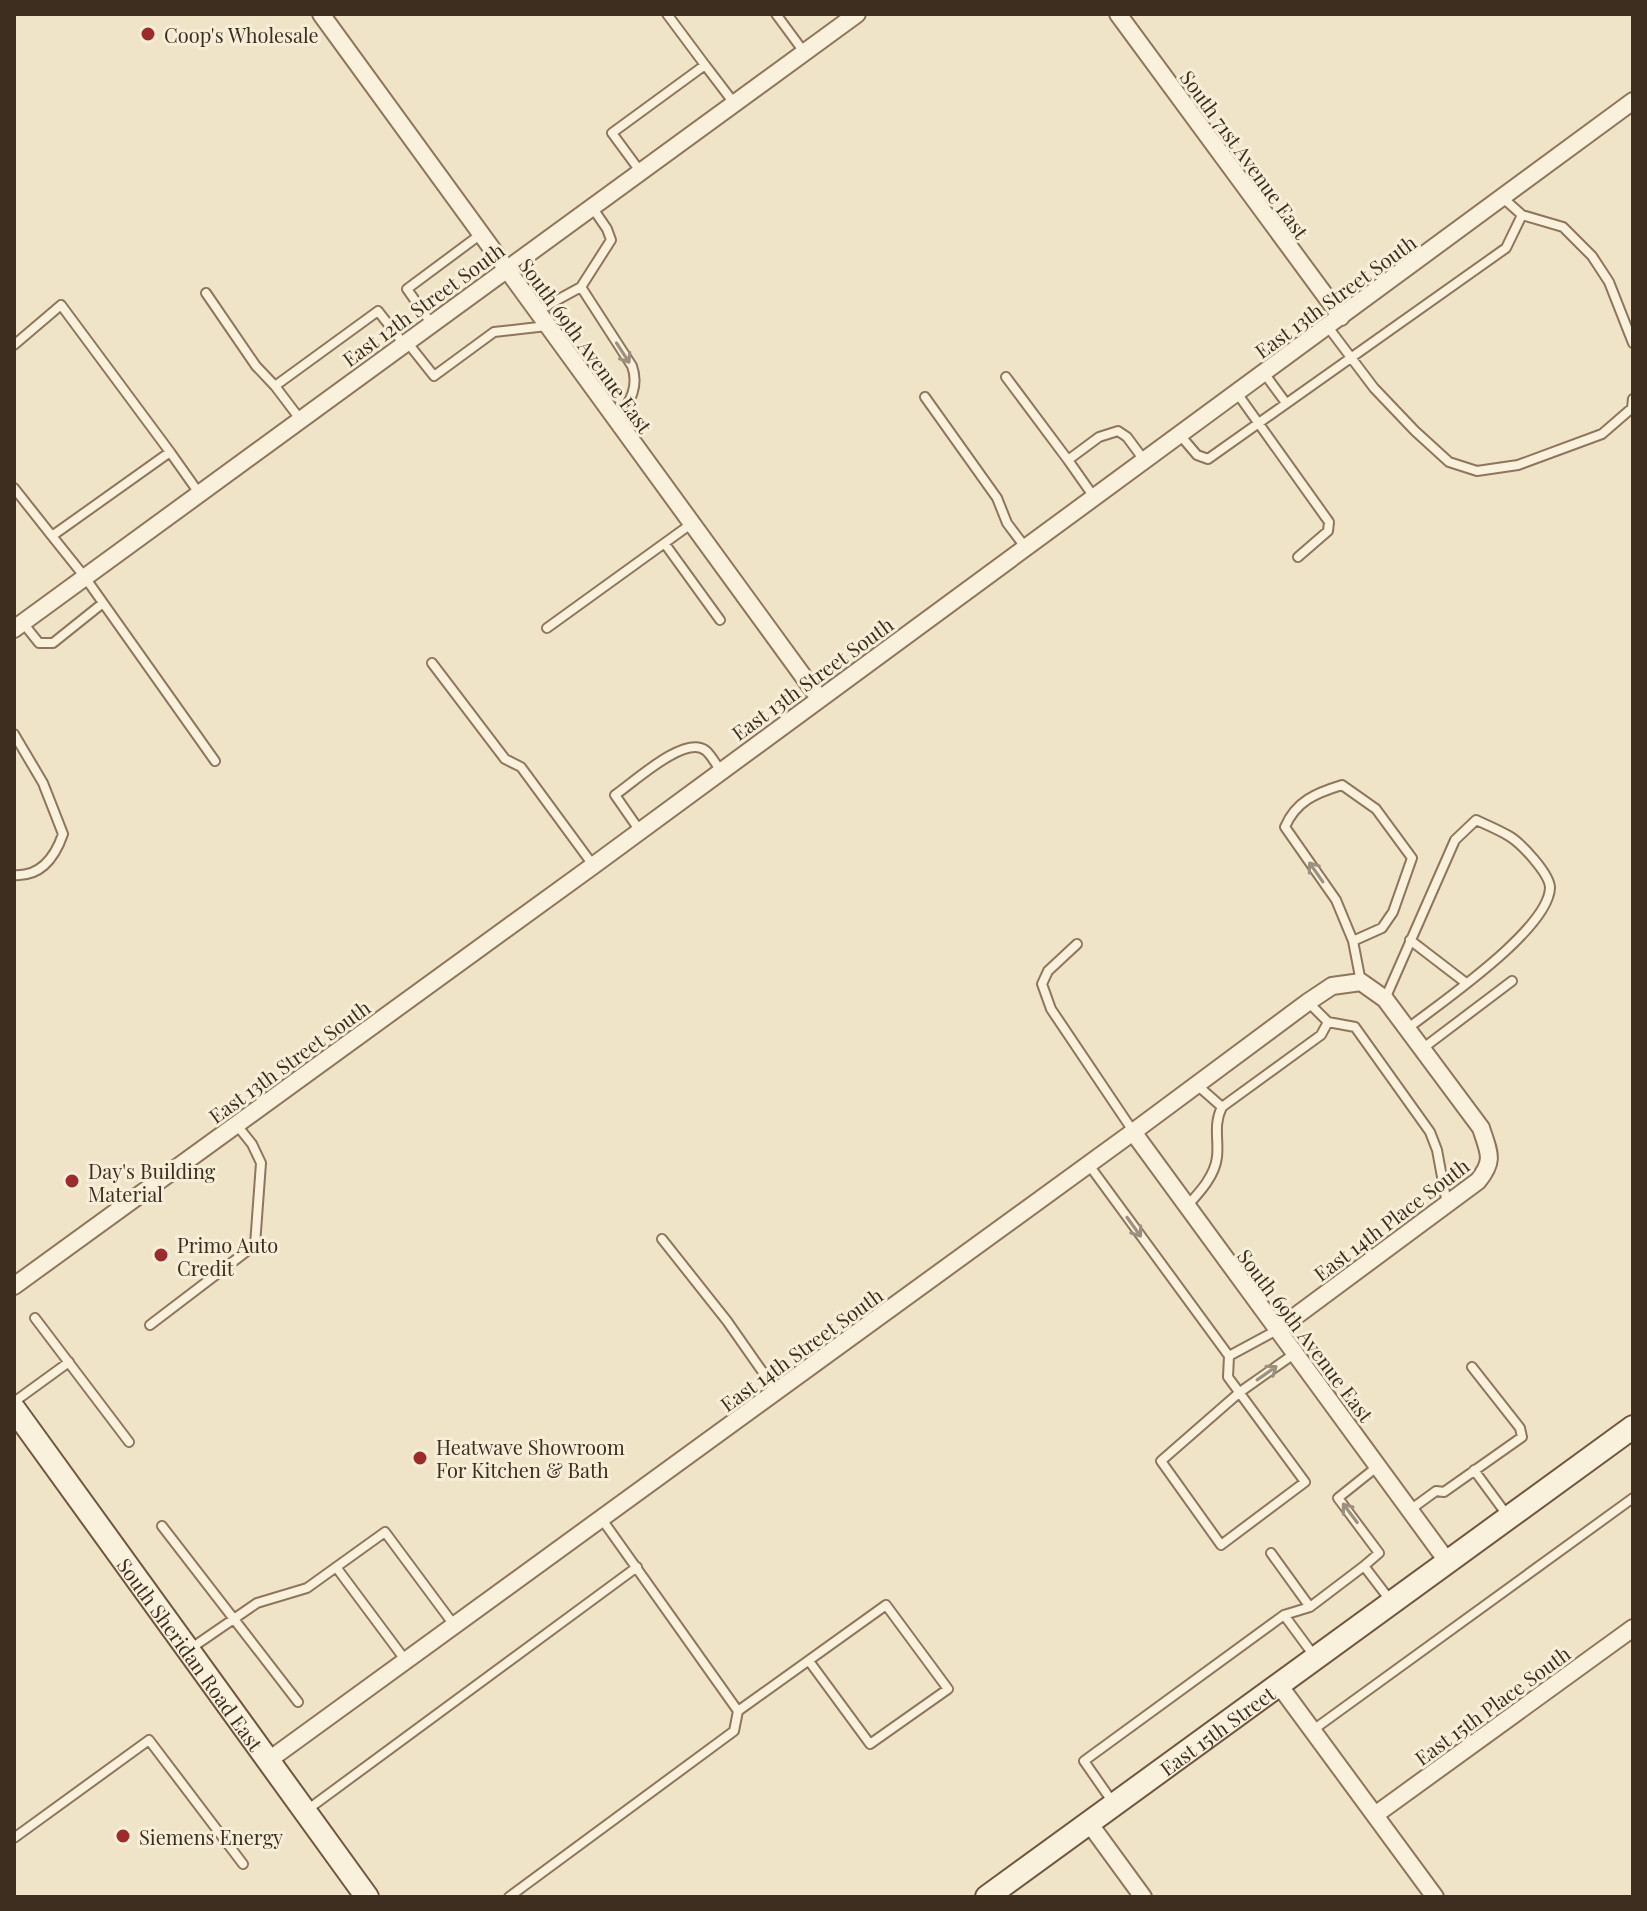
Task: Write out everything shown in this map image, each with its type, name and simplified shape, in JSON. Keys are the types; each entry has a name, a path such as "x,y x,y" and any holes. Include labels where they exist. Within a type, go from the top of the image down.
{"main road":[{"name":"South Sheridan Road East","path":"14,1409 306,1811 362,1895"},
{"name":"East 15th Street","path":"987,1897 1633,1427"}],"street":[{"name":"South 69th Avenue East","path":"321,14 819,698"},
{"name":"East 12th Street South","path":"19,626 857,14"},
{"name":"South 71st Avenue East","path":"1118,14 1334,322"},
{"name":"East 13th Street South","path":"14,1286 594,865 1633,101"},
{"path":"1361,982 1385,999 1422,1049"},
{"name":"East 14th Street South","path":"269,1760 1308,1002 1332,986 1361,982"},
{"name":"East 14th Place South","path":"1277,1330 1478,1181 1489,1167 1490,1154 1481,1128 1422,1049"},
{"name":"South 69th Avenue East","path":"1133,1132 1447,1561"},
{"name":"East 15th Place South","path":"1375,1815 1633,1628"},
{"path":"1279,1685 1435,1897"},
{"path":"1089,1823 1143,1897"}],"lane":[{"path":"667,14 734,103"},
{"path":"776,14 804,52"},
{"path":"640,171 612,133 705,65"},
{"path":"1503,198 1522,215 1563,227 1592,256 1609,282 1633,343"},
{"path":"537,311 581,287 611,240 591,206"},
{"path":"1180,435 1197,455 1208,459 1351,357 1385,337 1506,248 1522,215"},
{"path":"431,323 407,289 481,234"},
{"path":"581,287 636,377 632,397 617,422"},
{"path":"206,293 256,366 300,419"},
{"path":"14,345 61,305 199,493"},
{"path":"275,386 378,311 434,376 494,332 547,326"},
{"path":"1334,322 1351,357 1374,388 1449,462 1477,471 1518,465 1602,434 1632,408 1633,399"},
{"path":"1264,373 1286,403"},
{"path":"1006,377 1094,497"},
{"path":"1237,393 1329,522 1328,531 1298,557"},
{"path":"925,397 997,498 1007,523 1025,547"},
{"path":"1068,460 1099,437 1118,431 1127,437 1144,460"},
{"path":"52,536 170,452"},
{"path":"14,488 84,576 215,761"},
{"path":"547,628 691,524"},
{"path":"665,544 720,620"},
{"path":"19,626 39,643 53,643 103,603"},
{"path":"432,663 505,759 521,767 594,865"},
{"path":"14,734 43,783 63,834 57,851 46,864 36,872 14,875"},
{"path":"640,831 615,795 680,749 694,746 705,750 721,771"},
{"path":"1353,941 1382,928 1393,912 1412,858 1376,809 1342,785 1321,791 1292,810 1285,827 1336,900 1353,941 1361,982"},
{"path":"1385,999 1455,840 1476,820 1512,837 1537,862 1548,881 1550,890 1539,917 1503,954 1407,1029"},
{"path":"1410,940 1466,983"},
{"path":"1077,944 1048,971 1042,984 1051,1009 1133,1132"},
{"path":"1422,1049 1512,981"},
{"path":"1308,1002 1328,1022 1355,1027 1430,1132 1437,1150 1447,1204"},
{"path":"1186,1206 1204,1188 1217,1159 1217,1118 1222,1107 1321,1035 1328,1022"},
{"path":"1197,1085 1222,1107"},
{"path":"150,1325 255,1245 261,1163 252,1144 236,1124"},
{"path":"1088,1164 1229,1356 1228,1377 1240,1392 1305,1482 1221,1545 1161,1461 1240,1392 1294,1354"},
{"path":"662,1239 727,1321 776,1392"},
{"path":"35,1318 129,1442"},
{"path":"1229,1356 1277,1330"},
{"path":"14,1402 69,1362"},
{"path":"1410,1510 1436,1491 1444,1492 1522,1437 1520,1428 1472,1367"},
{"path":"1115,1805 1084,1761 1284,1615 1310,1607 1379,1553 1338,1498 1378,1466"},
{"path":"1474,1470 1509,1517"},
{"path":"1312,1730 1633,1498"},
{"path":"601,1518 738,1711"},
{"path":"162,1526 298,1702"},
{"path":"189,1650 257,1603 307,1588 385,1532 454,1625"},
{"path":"1271,1553 1310,1607"},
{"path":"1364,1566 1392,1602"},
{"path":"336,1567 406,1661"},
{"path":"306,1811 637,1567"},
{"path":"509,1897 734,1731 738,1711 886,1605 948,1689 870,1744 809,1661"},
{"path":"1284,1615 1316,1658"},
{"path":"14,1838 149,1740 243,1864"}],"place":[{"name":"Coop's Wholesale","path":"148,34"},
{"name":"Day's Building Material","path":"72,1181"},
{"name":"Primo Auto Credit","path":"161,1255"},
{"name":"Heatwave Showroom For Kitchen & Bath","path":"420,1458"},
{"name":"Siemens Energy","path":"123,1836"}]}
